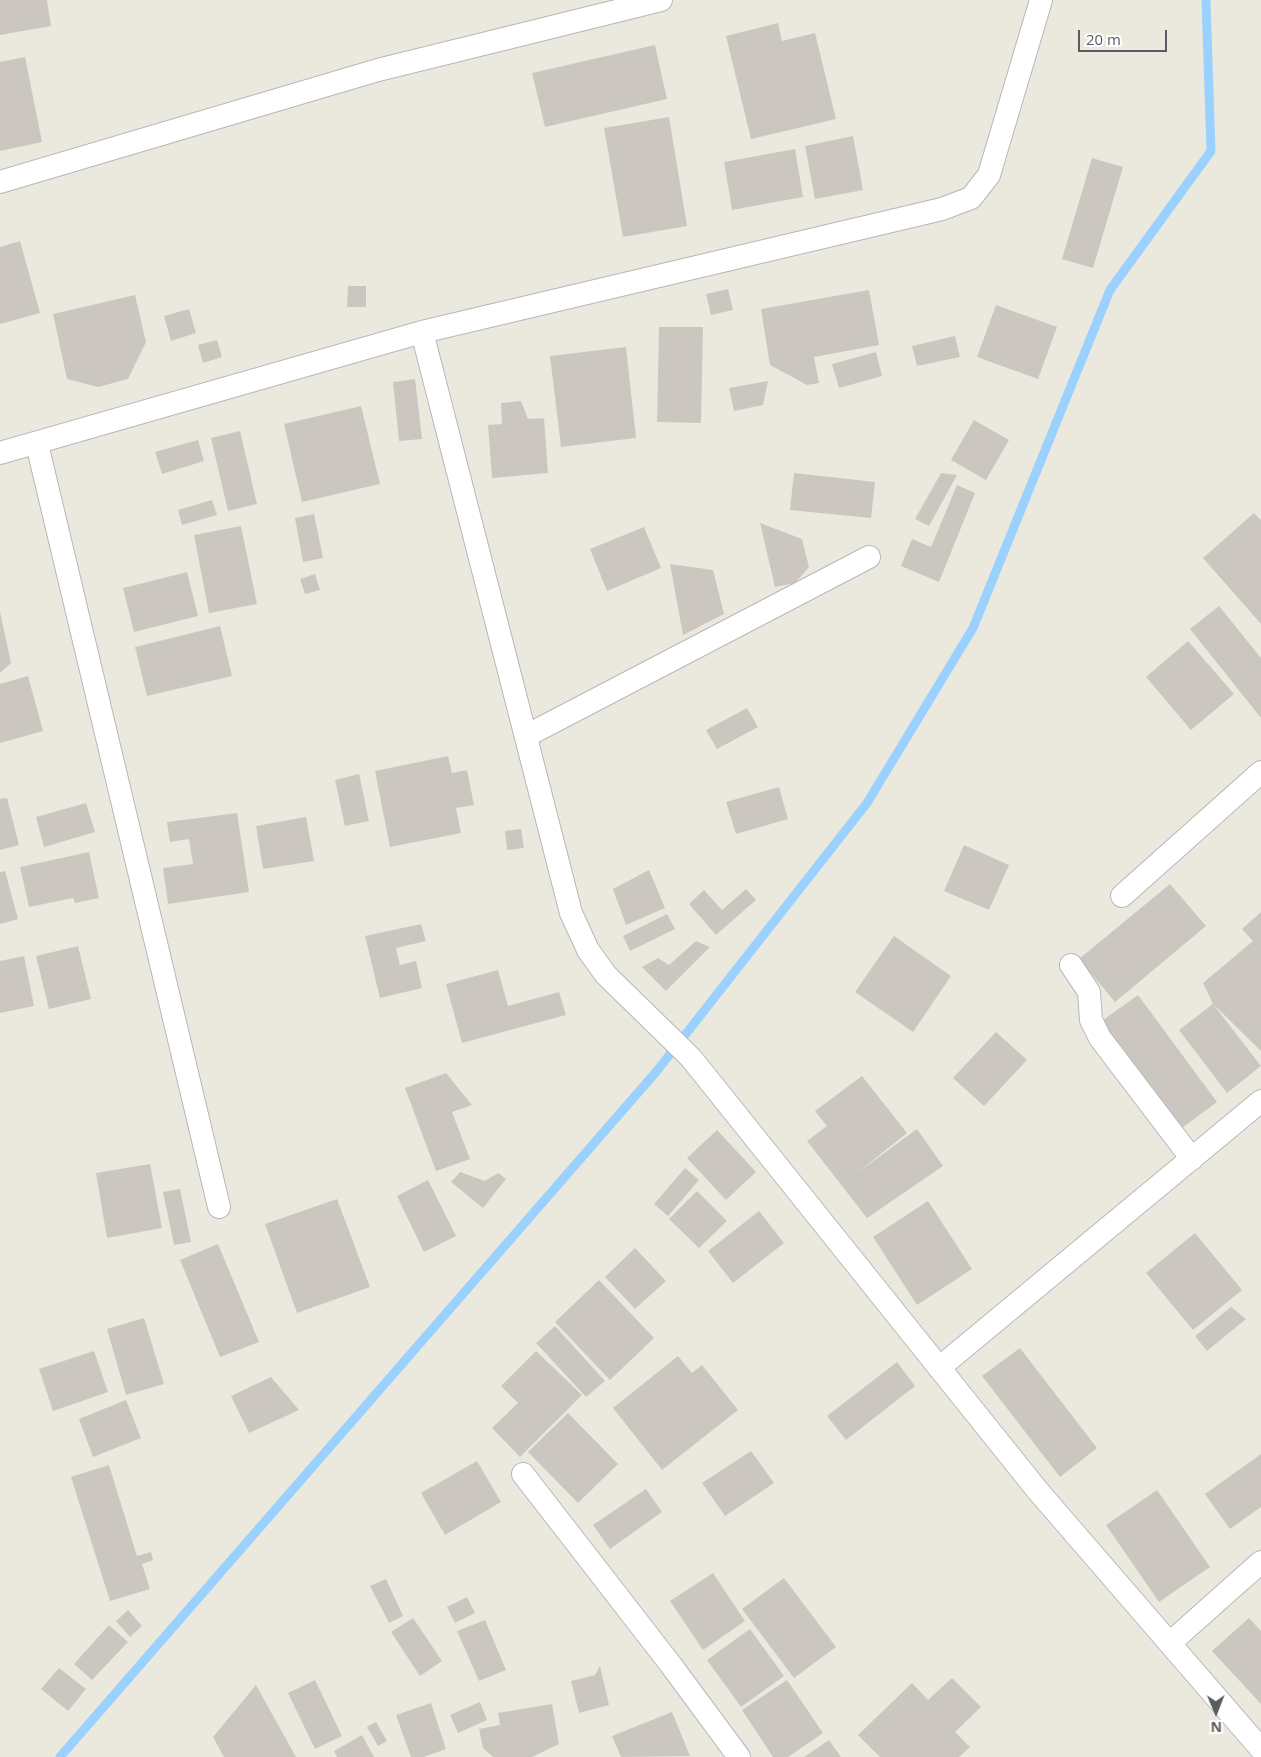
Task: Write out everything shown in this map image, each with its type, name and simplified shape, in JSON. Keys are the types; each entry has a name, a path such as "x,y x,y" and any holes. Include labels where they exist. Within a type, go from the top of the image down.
{"street":[{"path":"0,182 378,70 661,0"},
{"path":"0,453 38,444 422,332 932,211 971,198 989,175 1040,0"},
{"path":"422,332 571,913 588,950 606,975 691,1058 1038,1491 1261,1749"},
{"path":"38,444 219,1207"},
{"path":"526,736 868,557"},
{"path":"1122,896 1261,772"},
{"path":"1071,965 1089,992 1091,1020 1100,1038 1192,1159"},
{"path":"939,1368 1261,1101"},
{"path":"522,1474 665,1657 739,1757"},
{"path":"1170,1643 1261,1562"}],"building":[{"path":"0,0 47,0 51,26 0,35"},
{"path":"778,23 782,41 815,33 836,119 751,139 726,36"},
{"path":"655,45 667,99 545,127 532,73"},
{"path":"25,57 42,142 0,151 0,62"},
{"path":"669,117 687,226 623,237 604,128"},
{"path":"853,136 863,190 815,199 805,146"},
{"path":"795,149 803,197 732,210 724,162"},
{"path":"1092,158 1123,167 1093,268 1062,259"},
{"path":"20,241 40,313 0,324 0,247"},
{"path":"348,286 366,286 366,307 347,307"},
{"path":"728,289 733,310 711,315 706,294"},
{"path":"869,290 879,345 814,357 819,383 807,385 770,365 761,309"},
{"path":"135,295 146,342 128,379 98,387 67,379 53,314"},
{"path":"996,305 1057,327 1038,379 977,357"},
{"path":"189,309 196,333 171,341 164,316"},
{"path":"659,327 703,327 701,423 657,422"},
{"path":"955,336 960,357 917,366 912,346"},
{"path":"217,340 222,357 203,363 198,345"},
{"path":"626,347 636,438 561,447 550,356"},
{"path":"876,352 882,376 839,388 832,364"},
{"path":"415,379 422,439 399,441 393,382"},
{"path":"768,381 763,405 734,411 729,388"},
{"path":"521,401 528,419 544,418 548,473 492,478 488,425 502,424 501,403"},
{"path":"361,406 380,484 302,502 284,424"},
{"path":"974,420 1009,440 986,480 951,460"},
{"path":"240,431 257,504 228,511 211,438"},
{"path":"198,440 204,461 162,474 155,452"},
{"path":"794,473 875,482 871,518 790,510"},
{"path":"941,473 957,475 929,526 915,519"},
{"path":"957,485 975,493 939,582 901,566 912,539 931,547"},
{"path":"212,500 217,515 182,525 178,510"},
{"path":"1254,513 1261,520 1261,624 1203,558"},
{"path":"314,514 323,558 303,562 295,518"},
{"path":"760,523 802,539 809,567 795,583 775,587"},
{"path":"241,526 257,604 209,613 194,535"},
{"path":"644,527 661,568 607,591 590,549"},
{"path":"670,564 713,570 724,614 683,635"},
{"path":"187,572 198,616 134,632 123,588"},
{"path":"315,574 320,590 305,594 300,579"},
{"path":"1219,606 1261,658 1261,718 1190,629"},
{"path":"0,612 11,663 0,673"},
{"path":"220,626 232,676 147,696 135,647"},
{"path":"1188,641 1234,694 1191,730 1146,677"},
{"path":"28,676 43,731 0,743 0,684"},
{"path":"747,708 758,727 717,749 706,730"},
{"path":"448,756 452,773 467,770 474,805 456,808 461,833 390,847 375,771"},
{"path":"359,774 369,821 345,826 335,780"},
{"path":"779,787 788,819 736,834 726,802"},
{"path":"7,798 19,845 0,850 0,799"},
{"path":"86,803 95,832 44,847 36,817"},
{"path":"237,813 249,892 168,904 163,868 193,864 189,839 170,842 167,822"},
{"path":"306,817 314,861 263,869 256,826"},
{"path":"521,829 524,848 507,850 505,831"},
{"path":"964,845 1009,865 989,910 944,891"},
{"path":"89,852 99,898 75,903 73,898 29,907 20,867"},
{"path":"649,870 665,908 626,925 613,889"},
{"path":"5,871 18,919 0,924 0,872"},
{"path":"1170,884 1206,926 1115,1002 1079,959"},
{"path":"746,889 756,900 716,935 689,904 704,890 722,910"},
{"path":"1261,912 1261,1051 1213,1004 1203,983 1253,941 1242,929"},
{"path":"667,914 675,929 630,951 623,936"},
{"path":"421,924 426,941 396,948 400,965 416,961 422,988 380,998 365,936"},
{"path":"894,936 951,976 913,1032 855,992"},
{"path":"696,941 710,947 666,991 642,967 658,958 669,965"},
{"path":"78,946 91,999 49,1009 36,956"},
{"path":"24,956 34,1006 0,1013 0,961"},
{"path":"498,970 508,1006 559,992 566,1015 462,1043 446,984"},
{"path":"1138,995 1217,1102 1178,1131 1099,1023"},
{"path":"1213,1004 1261,1066 1227,1093 1179,1030"},
{"path":"996,1032 1027,1060 984,1106 953,1078"},
{"path":"446,1073 472,1105 452,1112 470,1159 436,1171 405,1088"},
{"path":"862,1076 907,1133 857,1173 917,1129 943,1166 867,1218 807,1141 827,1126 815,1111"},
{"path":"717,1130 756,1172 726,1200 687,1158"},
{"path":"150,1164 162,1228 107,1238 96,1173"},
{"path":"685,1168 699,1180 668,1216 654,1204"},
{"path":"460,1172 485,1181 498,1173 506,1179 483,1208 451,1182"},
{"path":"428,1180 456,1236 424,1252 397,1196"},
{"path":"180,1189 191,1242 174,1245 163,1192"},
{"path":"697,1191 727,1221 699,1248 669,1219"},
{"path":"337,1199 370,1287 297,1313 265,1224"},
{"path":"928,1201 972,1269 917,1305 873,1237"},
{"path":"759,1211 784,1243 733,1283 708,1251"},
{"path":"1195,1233 1242,1290 1193,1330 1146,1273"},
{"path":"218,1244 259,1342 220,1357 180,1260"},
{"path":"635,1248 666,1281 635,1309 605,1277"},
{"path":"599,1280 654,1338 610,1380 555,1322"},
{"path":"1231,1307 1246,1319 1207,1351 1195,1336"},
{"path":"144,1318 164,1384 126,1395 107,1329"},
{"path":"555,1326 605,1381 586,1397 536,1343"},
{"path":"1020,1348 1097,1448 1060,1477 982,1376"},
{"path":"94,1351 108,1392 53,1411 39,1369"},
{"path":"536,1351 582,1395 520,1457 492,1428 518,1403 501,1386"},
{"path":"678,1356 692,1373 702,1365 738,1410 662,1470 613,1408"},
{"path":"897,1362 915,1386 846,1440 827,1416"},
{"path":"271,1377 299,1410 249,1433 231,1396"},
{"path":"126,1400 141,1438 93,1457 79,1419"},
{"path":"568,1413 618,1464 578,1503 528,1452"},
{"path":"751,1451 774,1483 725,1516 702,1483"},
{"path":"1261,1454 1261,1507 1230,1529 1205,1494"},
{"path":"477,1461 501,1502 445,1535 421,1493"},
{"path":"109,1465 137,1556 151,1552 153,1560 142,1564 150,1589 110,1601 71,1477"},
{"path":"646,1489 662,1512 610,1549 593,1525"},
{"path":"1157,1490 1210,1567 1159,1602 1106,1525"},
{"path":"713,1573 745,1621 703,1650 670,1601"},
{"path":"784,1578 836,1647 794,1678 742,1609"},
{"path":"386,1579 403,1616 389,1623 370,1586"},
{"path":"467,1597 475,1613 455,1623 447,1607"},
{"path":"128,1610 142,1626 130,1637 116,1621"},
{"path":"413,1618 442,1661 420,1676 391,1632"},
{"path":"1249,1618 1261,1631 1261,1704 1212,1651"},
{"path":"485,1620 506,1670 479,1681 457,1631"},
{"path":"109,1625 128,1642 92,1680 74,1664"},
{"path":"750,1629 784,1676 741,1707 707,1660"},
{"path":"600,1666 609,1705 579,1713 571,1681 595,1675"},
{"path":"59,1668 86,1689 68,1711 41,1689"},
{"path":"952,1678 981,1707 955,1732 970,1747 959,1757 880,1757 858,1735 912,1683 928,1700"},
{"path":"315,1680 342,1736 315,1749 288,1693"},
{"path":"787,1680 823,1733 788,1757 773,1757 742,1710"},
{"path":"256,1685 296,1757 224,1757 213,1737"},
{"path":"480,1702 487,1720 458,1733 450,1715"},
{"path":"431,1703 446,1749 424,1757 411,1757 396,1715"},
{"path":"552,1704 559,1744 532,1757 493,1757 483,1748 479,1729 500,1725 498,1713"},
{"path":"672,1712 690,1756 621,1757 612,1736"},
{"path":"376,1722 387,1741 378,1746 367,1727"},
{"path":"362,1735 374,1757 337,1757 334,1751"},
{"path":"829,1740 841,1757 804,1757"}],"waterway":[{"path":"60,1757 656,1072 867,803 973,628 1110,290 1211,151 1206,0"}]}
